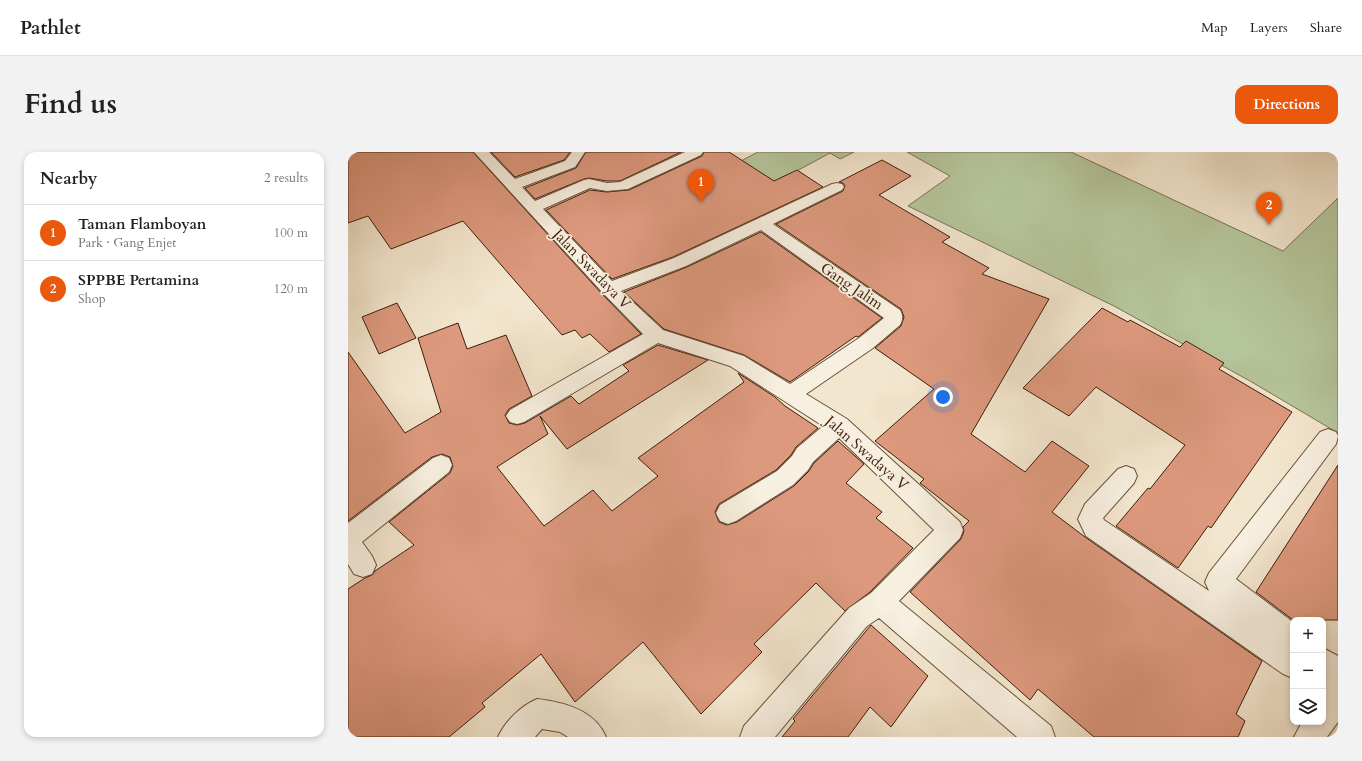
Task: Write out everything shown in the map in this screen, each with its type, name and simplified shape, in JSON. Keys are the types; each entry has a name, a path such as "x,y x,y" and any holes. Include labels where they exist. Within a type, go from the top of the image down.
{"street":[{"name":"Jalan Swadaya V","path":"481,152 609,289 656,334 737,361 839,425 951,530 880,602"},
{"path":"533,207 589,183 607,187 623,186 696,152"},
{"path":"512,185 570,164 579,153"},
{"path":"609,289 680,262 837,187"},
{"name":"Gang Jalim","path":"762,223 893,315 893,320 866,343 791,394"},
{"path":"517,416 656,334"},
{"path":"728,513 785,478 800,463 805,455 839,425"},
{"path":"1290,637 1218,582 1328,438"},
{"path":"348,538 441,465"},
{"path":"1126,476 1093,512 1090,519 1095,528 1290,662"},
{"path":"348,543 363,565"},
{"path":"755,737 858,617 880,602 1040,737"},
{"path":"1326,664 1338,673"},
{"path":"1326,686 1338,695"},
{"path":"1326,714 1338,698"},
{"path":"513,737 537,714 560,716 582,728 591,737"},
{"path":"1309,737 1318,725"}],"green space":[{"path":"758,152 854,152 840,159 830,153 611,271 582,245"},
{"path":"907,152 1071,152 1283,251 1338,198 1338,433 1250,381 1114,306 908,206 950,176"}],"building":[{"path":"348,152 473,152 602,294 641,334 609,352 590,334 582,338 575,330 562,335 463,221 391,249 368,216 348,223"},
{"path":"491,152 570,152 564,160 515,177"},
{"path":"586,152 681,152 620,181 607,181 589,178 584,179 535,199 525,188 576,168"},
{"path":"704,152 729,152 774,181 797,170 823,187 673,257 612,279 546,210 590,190 607,192 629,190 702,156"},
{"path":"882,160 911,176 879,195 950,237 942,242 989,268 982,274 1049,299 971,434 1025,472 1052,441 1089,466 1052,512 1085,537 1262,661 1236,714 1245,721 1238,737 1094,737 1038,689 1030,700 910,592 961,539 964,531 963,527 969,521 920,483 924,479 875,441 934,389 875,348 901,326 904,317 901,309 776,224 843,191 845,186 843,183 839,182"},
{"path":"761,232 882,318 858,337 856,336 790,382 744,355 664,329 624,292 687,267"},
{"path":"397,303 416,338 379,354 362,317"},
{"path":"1102,308 1128,322 1130,320 1180,347 1186,341 1224,363 1219,369 1292,412 1211,528 1208,526 1178,568 1116,526 1148,488 1150,489 1185,445 1096,387 1069,416 1023,388"},
{"path":"458,323 467,349 506,335 532,396 509,409 505,415 509,423 517,425 525,423 571,396 579,404 629,371 623,365 658,345 708,360 567,449 540,416 548,434 497,467 544,526 593,490 612,511 658,476 638,458 744,382 738,373 818,428 796,447 791,455 776,470 719,504 715,512 719,522 727,525 737,522 794,486 809,471 814,463 838,441 864,464 846,483 882,512 876,518 913,548 870,592 845,611 816,583 754,644 762,652 701,714 643,642 575,702 541,654 482,703 485,707 449,737 348,737 348,589 372,575 375,571 414,545 389,522 450,473 453,466 450,457 442,454 432,457 348,521 348,352 405,433 441,412 418,338"},
{"path":"1338,465 1338,620 1326,620 1326,617 1290,618 1256,592"},
{"path":"871,625 928,676 891,727 870,707 848,737 782,737 795,721 793,719"}],"place":[{"name":"Taman Flamboyan","path":"701,202"},
{"name":"SPPBE Pertamina","path":"1269,225"}]}
